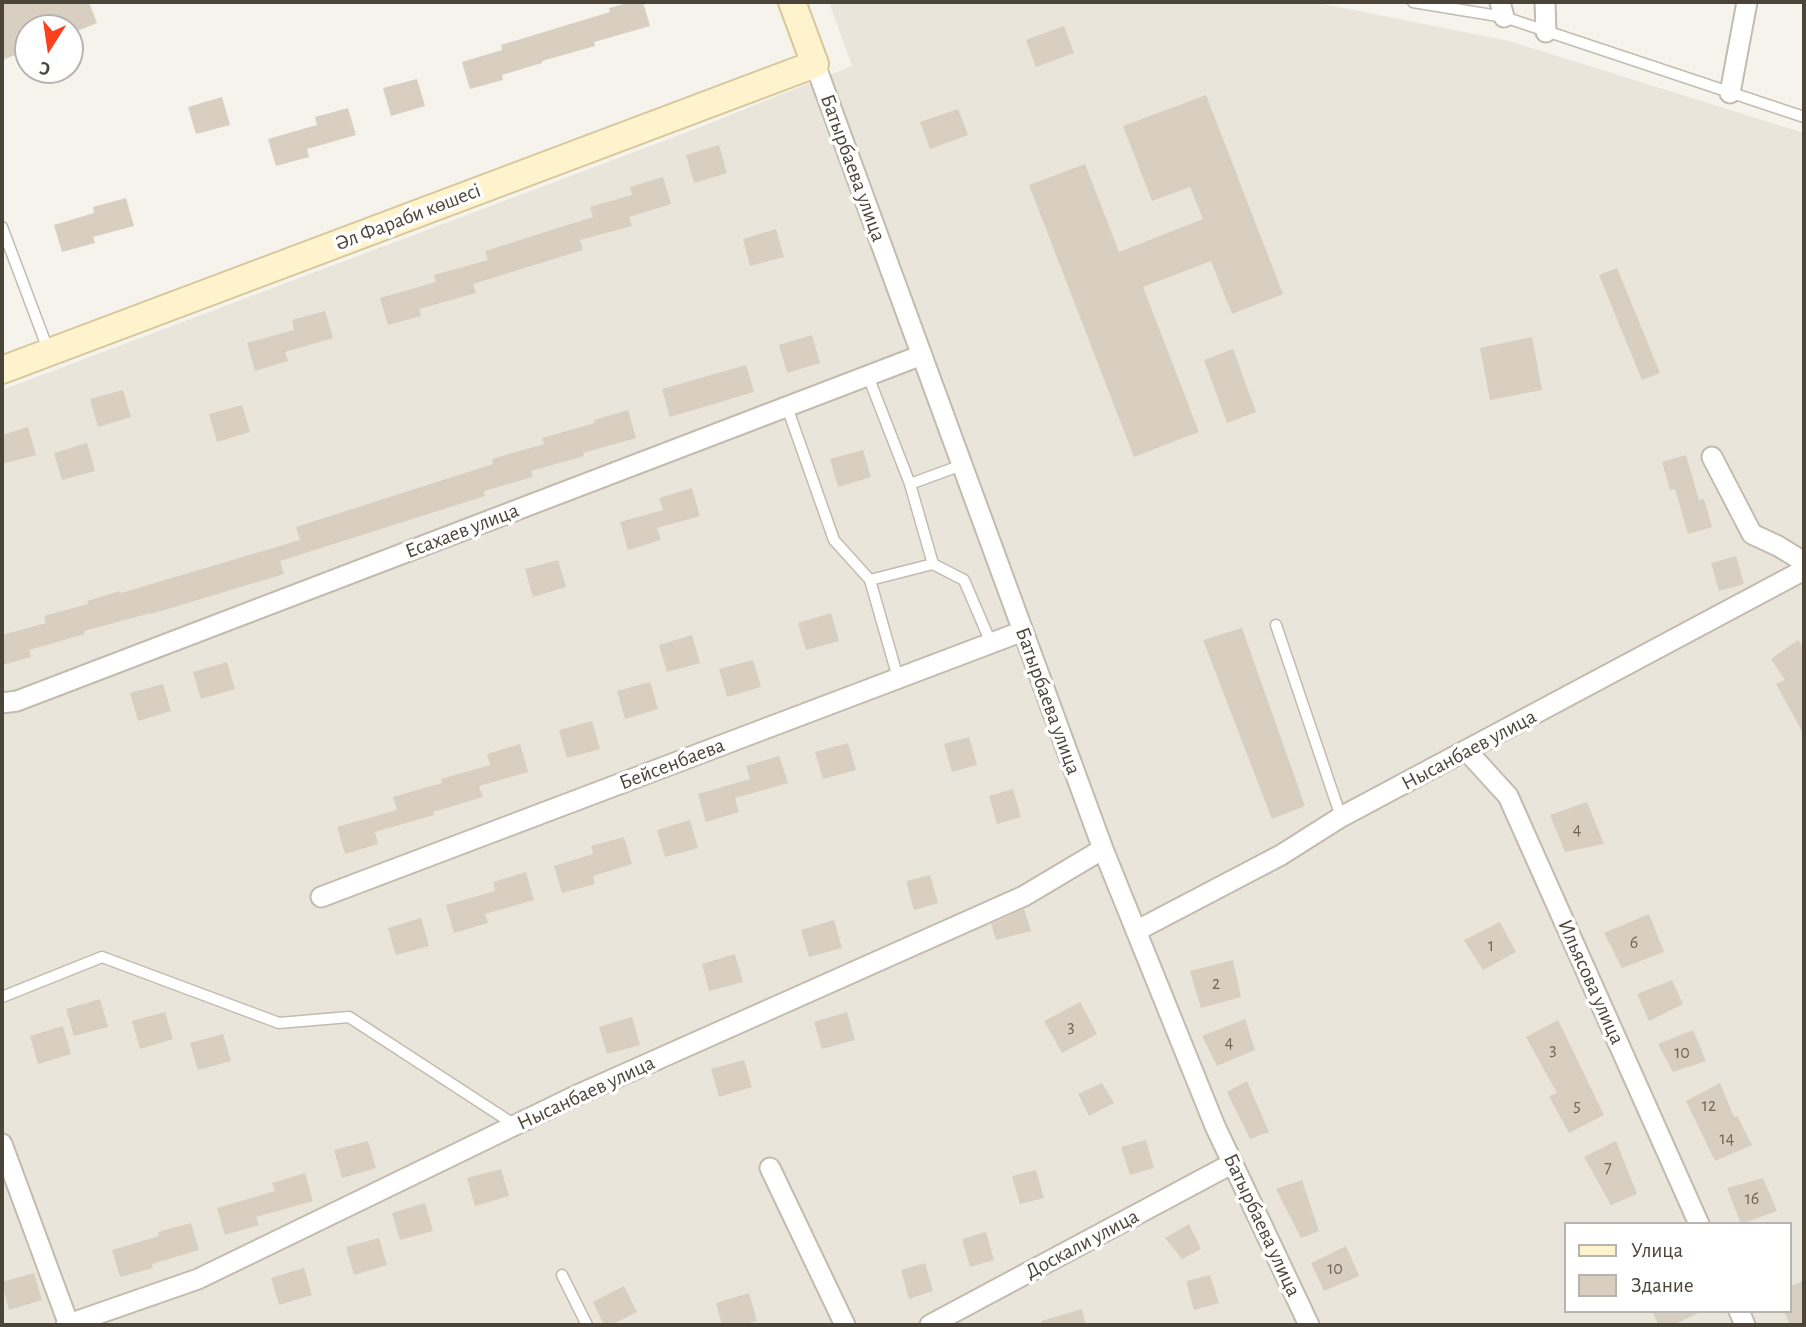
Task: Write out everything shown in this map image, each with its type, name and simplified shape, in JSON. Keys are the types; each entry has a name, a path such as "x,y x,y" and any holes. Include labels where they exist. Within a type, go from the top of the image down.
{"street":[{"path":"792,2 815,64"},
{"path":"1545,2 1546,32"},
{"path":"1730,93 1746,2"},
{"name":"Әл Фараби көшесі","path":"2,370 815,64"},
{"name":"Батырбаева улица","path":"815,64 1102,849 1215,1126 1309,1325"},
{"name":"Есахаев улица","path":"2,703 30,696 922,355"},
{"path":"1712,457 1752,534 1804,562"},
{"name":"Нысанбаев улица","path":"1136,931 1281,856 1341,817 1804,570"},
{"name":"Бейсенбаева","path":"321,897 1023,631"},
{"name":"Ильясова улица","path":"1467,751 1508,796 1698,1222"},
{"name":"Нысанбаев улица","path":"68,1325 198,1279 573,1097 1024,896 1102,849"},
{"path":"2,1144 68,1325"},
{"name":"Доскали улица","path":"930,1325 1233,1163"},
{"path":"770,1168 845,1325"}],"lane":[{"path":"1413,2 1502,10 1546,32 1804,117"},
{"path":"2,227 49,353"},
{"path":"867,376 910,484 933,564"},
{"path":"787,407 834,540 870,580 898,678"},
{"path":"910,484 962,465"},
{"path":"870,580 933,564 964,580 991,643"},
{"path":"1276,625 1341,817"},
{"path":"2,998 102,957 279,1023 349,1017 515,1125"},
{"path":"562,1275 587,1325"}],"shaded area":[{"path":"829,2 1313,2 1509,41 1804,133 1804,1325 2,1325 2,390 698,128 852,66"}],"building":[{"path":"2,2 89,2 97,23 84,28 84,14 14,14 14,55 2,60"},
{"path":"643,2 650,26 594,42 595,46 542,61 502,75 503,80 470,89 462,62 502,50 501,45 610,12 609,8"},
{"path":"1064,26 1074,53 1036,67 1026,40"},
{"path":"417,79 425,106 391,116 383,88"},
{"path":"1206,95 1283,294 1232,314 1211,261 1143,287 1199,432 1134,457 1029,185 1085,164 1119,252 1203,219 1190,187 1152,201 1123,126"},
{"path":"222,97 230,125 196,134 188,107"},
{"path":"348,108 356,135 307,149 309,157 276,166 268,139 317,125 315,117"},
{"path":"958,109 968,135 930,149 920,122"},
{"path":"719,145 727,173 694,183 686,155"},
{"path":"663,177 671,204 629,217 632,226 580,240 583,250 473,284 476,293 419,309 421,316 388,325 380,298 436,282 434,275 488,260 485,251 593,217 590,207 632,195 630,187"},
{"path":"126,198 134,226 93,237 95,243 62,252 54,225 94,213 93,207"},
{"path":"776,229 784,257 750,266 743,239"},
{"path":"1617,268 1660,373 1642,380 1599,275"},
{"path":"325,311 333,338 285,352 288,361 255,371 247,343 294,330 292,320"},
{"path":"812,335 820,363 787,373 779,345"},
{"path":"1532,337 1542,390 1490,400 1480,348"},
{"path":"1233,349 1256,412 1227,423 1204,360"},
{"path":"746,365 754,392 670,417 662,389"},
{"path":"123,390 131,417 98,427 90,399"},
{"path":"242,405 250,432 217,442 209,414"},
{"path":"628,410 636,438 531,471 533,477 484,491 485,496 280,561 284,574 84,631 85,634 29,650 31,657 2,665 2,635 46,623 44,616 88,604 87,601 120,591 121,593 300,540 296,527 493,464 492,459 544,444 542,438 595,423 594,420"},
{"path":"28,427 36,455 2,464 2,435"},
{"path":"87,443 95,471 62,480 54,453"},
{"path":"863,450 871,477 838,487 830,459"},
{"path":"1686,455 1699,500 1704,499 1712,527 1688,534 1675,489 1670,490 1662,462"},
{"path":"692,488 700,516 657,528 661,540 628,550 620,522 663,510 659,498"},
{"path":"1736,556 1744,584 1719,591 1711,563"},
{"path":"558,560 566,587 533,597 525,569"},
{"path":"831,613 839,641 806,650 798,623"},
{"path":"1242,628 1305,806 1272,819 1203,640"},
{"path":"692,635 700,663 667,672 659,645"},
{"path":"1798,640 1804,650 1804,735 1776,684 1785,680 1771,659"},
{"path":"753,660 761,687 727,697 719,669"},
{"path":"227,662 235,689 201,699 193,672"},
{"path":"650,682 658,709 625,719 617,691"},
{"path":"163,684 171,711 138,721 130,693"},
{"path":"592,721 600,749 567,758 559,730"},
{"path":"969,737 977,765 952,772 944,744"},
{"path":"848,743 856,770 823,779 815,752"},
{"path":"520,744 528,772 479,786 483,797 375,832 378,844 345,854 337,827 397,810 393,797 490,765 487,754"},
{"path":"779,756 788,783 735,798 739,812 706,822 698,794 750,779 746,766"},
{"path":"1013,789 1021,817 997,824 989,796"},
{"path":"1587,802 1604,844 1565,852 1550,815"},
{"path":"690,820 698,848 665,857 657,830"},
{"path":"624,837 632,864 593,876 595,884 562,893 554,866 593,854 591,846"},
{"path":"526,872 534,900 485,914 488,923 454,933 446,905 495,891 493,882"},
{"path":"930,875 938,903 914,910 906,881"},
{"path":"1024,909 1031,931 996,940 991,924"},
{"path":"1649,914 1664,952 1622,968 1604,933"},
{"path":"421,918 429,946 396,955 388,928"},
{"path":"834,920 842,948 809,957 801,930"},
{"path":"1500,922 1516,952 1483,970 1464,940"},
{"path":"735,954 743,982 709,991 702,964"},
{"path":"1233,960 1241,997 1201,1008 1190,971"},
{"path":"1672,980 1683,1004 1649,1021 1637,994"},
{"path":"100,999 108,1027 74,1036 66,1009"},
{"path":"1080,1002 1097,1034 1062,1053 1044,1021"},
{"path":"165,1012 173,1039 140,1049 132,1021"},
{"path":"847,1012 855,1040 822,1049 814,1022"},
{"path":"632,1017 640,1045 607,1054 599,1027"},
{"path":"1245,1019 1255,1050 1217,1066 1202,1036"},
{"path":"1558,1020 1604,1115 1569,1133 1549,1096 1557,1093 1526,1037"},
{"path":"63,1026 71,1054 38,1064 30,1036"},
{"path":"1693,1030 1706,1061 1673,1072 1658,1044"},
{"path":"223,1034 231,1061 198,1070 190,1043"},
{"path":"744,1060 752,1087 719,1097 711,1069"},
{"path":"1247,1081 1269,1132 1250,1139 1227,1092"},
{"path":"1102,1083 1114,1103 1089,1116 1078,1094"},
{"path":"1720,1083 1734,1117 1737,1116 1752,1145 1715,1161 1686,1101"},
{"path":"1146,1140 1154,1168 1130,1175 1121,1147"},
{"path":"368,1141 376,1168 342,1178 334,1150"},
{"path":"1616,1141 1637,1194 1611,1205 1584,1157"},
{"path":"501,1169 509,1196 475,1206 467,1178"},
{"path":"1036,1170 1044,1198 1020,1204 1012,1176"},
{"path":"305,1173 313,1201 256,1217 259,1225 225,1235 217,1208 275,1191 272,1183"},
{"path":"1763,1178 1777,1211 1740,1222 1727,1188"},
{"path":"1302,1180 1319,1231 1301,1238 1276,1189"},
{"path":"425,1203 433,1231 400,1240 392,1213"},
{"path":"191,1223 199,1250 152,1264 153,1268 120,1277 112,1250 159,1236 158,1232"},
{"path":"1189,1224 1201,1249 1182,1259 1165,1238"},
{"path":"986,1232 994,1260 970,1267 962,1239"},
{"path":"379,1238 387,1265 354,1275 346,1247"},
{"path":"1346,1246 1359,1276 1324,1291 1311,1263"},
{"path":"925,1263 933,1291 909,1299 901,1270"},
{"path":"304,1268 312,1295 279,1305 271,1278"},
{"path":"34,1273 42,1300 9,1310 2,1282"},
{"path":"1210,1275 1219,1303 1194,1310 1186,1281"},
{"path":"1804,1281 1804,1323 1790,1325 1785,1313 1792,1313 1792,1285"},
{"path":"624,1286 637,1312 611,1325 604,1325 593,1302"},
{"path":"749,1293 757,1321 741,1325 722,1325 716,1303"},
{"path":"1082,1309 1086,1325 1042,1325 1041,1321"},
{"path":"1653,1313 1699,1313 1673,1325 1659,1325"}]}
